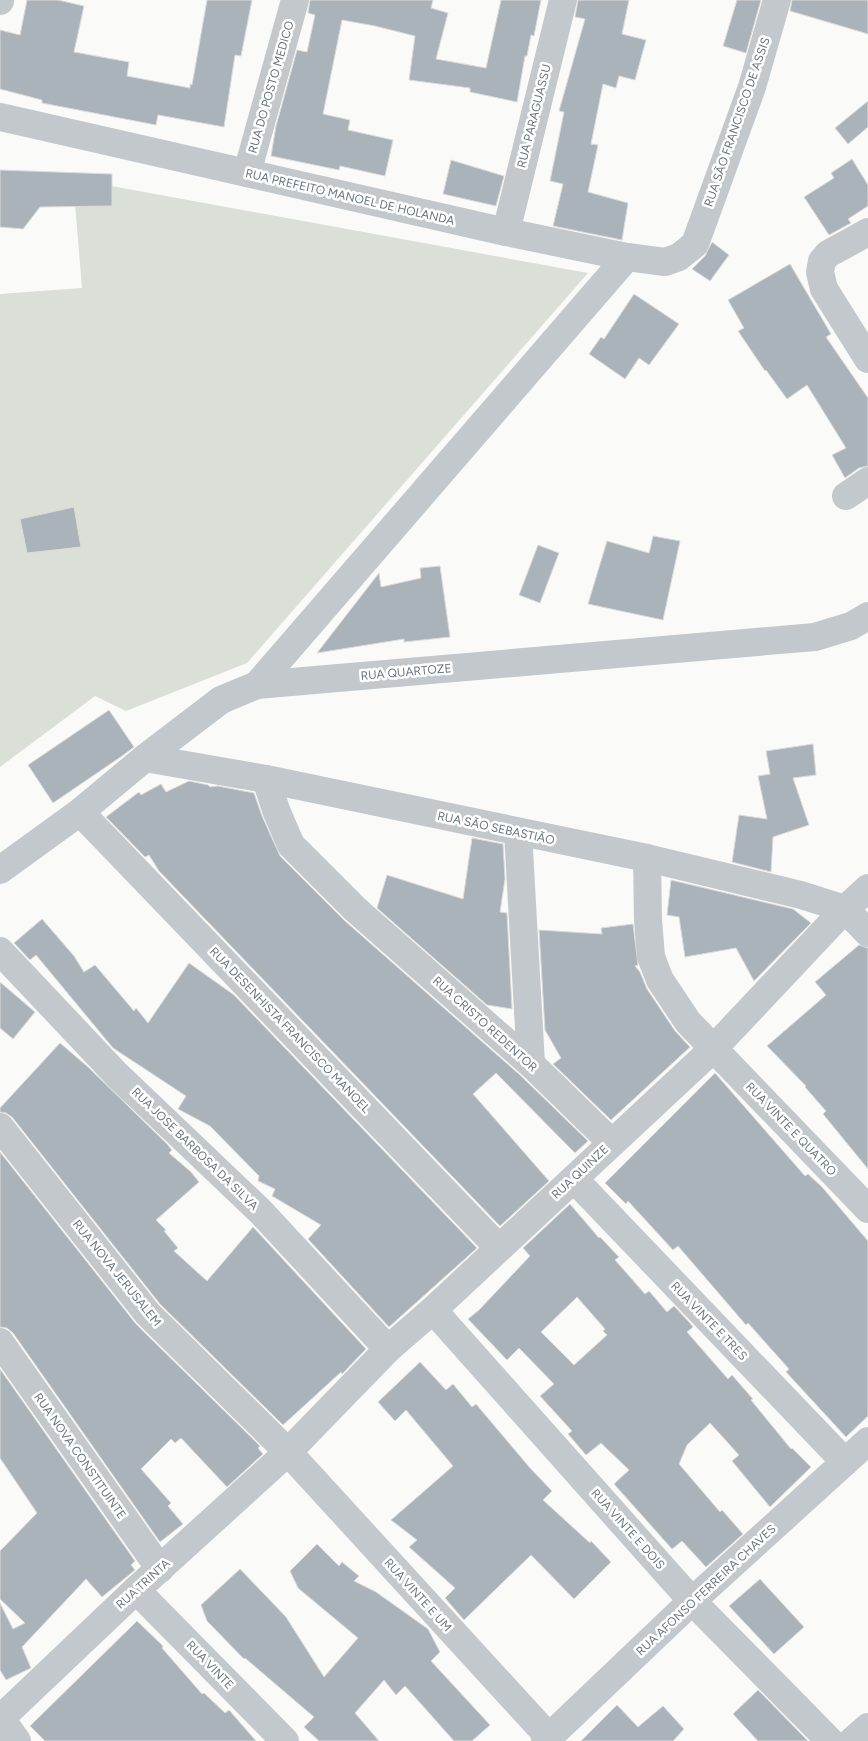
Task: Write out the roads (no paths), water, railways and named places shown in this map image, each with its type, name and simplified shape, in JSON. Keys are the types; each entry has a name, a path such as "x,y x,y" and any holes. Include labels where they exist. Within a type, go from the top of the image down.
{"street":[{"name":"RUA DO POSTO MEDICO","path":"247,173 295,0"},
{"name":"RUA PARAGUASSU","path":"506,232 563,0"},
{"name":"RUA SÃO FRANCISCO DE ASSIS","path":"695,244 752,87 777,0"},
{"name":"RUA PREFEITO MANOEL DE HOLANDA","path":"0,117 506,232 627,257 665,262 680,257 695,244"},
{"path":"868,232 828,254 822,261 820,272 824,289 868,359"},
{"path":"257,685 627,257"},
{"name":"RUA QUARTOZE","path":"0,870 80,812 145,758 221,700 257,685 816,637 851,626 868,616"},
{"name":"RUA SÃO SEBASTIÃO","path":"145,758 266,780 647,858 801,895 845,910"},
{"name":"RUA CRISTO REDENTOR","path":"266,780 291,845 355,909 531,1064 612,1143"},
{"name":"RUA DESENHISTA FRANCISCO MANOEL","path":"80,812 500,1248"},
{"path":"518,832 531,1064"},
{"name":"RUA VINTE E QUATRO","path":"647,858 648,920 651,957 660,980 688,1022 868,1209"},
{"name":"RUA QUINZE","path":"288,1452 388,1349 433,1310 714,1048 868,888"},
{"path":"845,910 868,933"},
{"name":"RUA JOSE BARBOSA DA SILVA","path":"0,951 117,1075 260,1211 388,1349"},
{"name":"RUA NOVA JERUSALEM","path":"0,1126 148,1314 288,1452"},
{"name":"RUA VINTE E TRES","path":"574,1179 845,1462"},
{"name":"RUA VINTE E DOIS","path":"433,1310 692,1601 830,1741"},
{"name":"RUA NOVA CONSTITUINTE","path":"0,1342 160,1568"},
{"name":"RUA AFONSO FERREIRA CHAVES","path":"547,1739 692,1601 868,1441"},
{"name":"RUA TRINTA","path":"0,1719 136,1590 288,1452"},
{"name":"RUA VINTE E UM","path":"288,1452 547,1739"},
{"name":"RUA VINTE","path":"136,1590 284,1741"},
{"path":"0,1719 17,1741"},
{"path":"852,1741 868,1727"}]}
